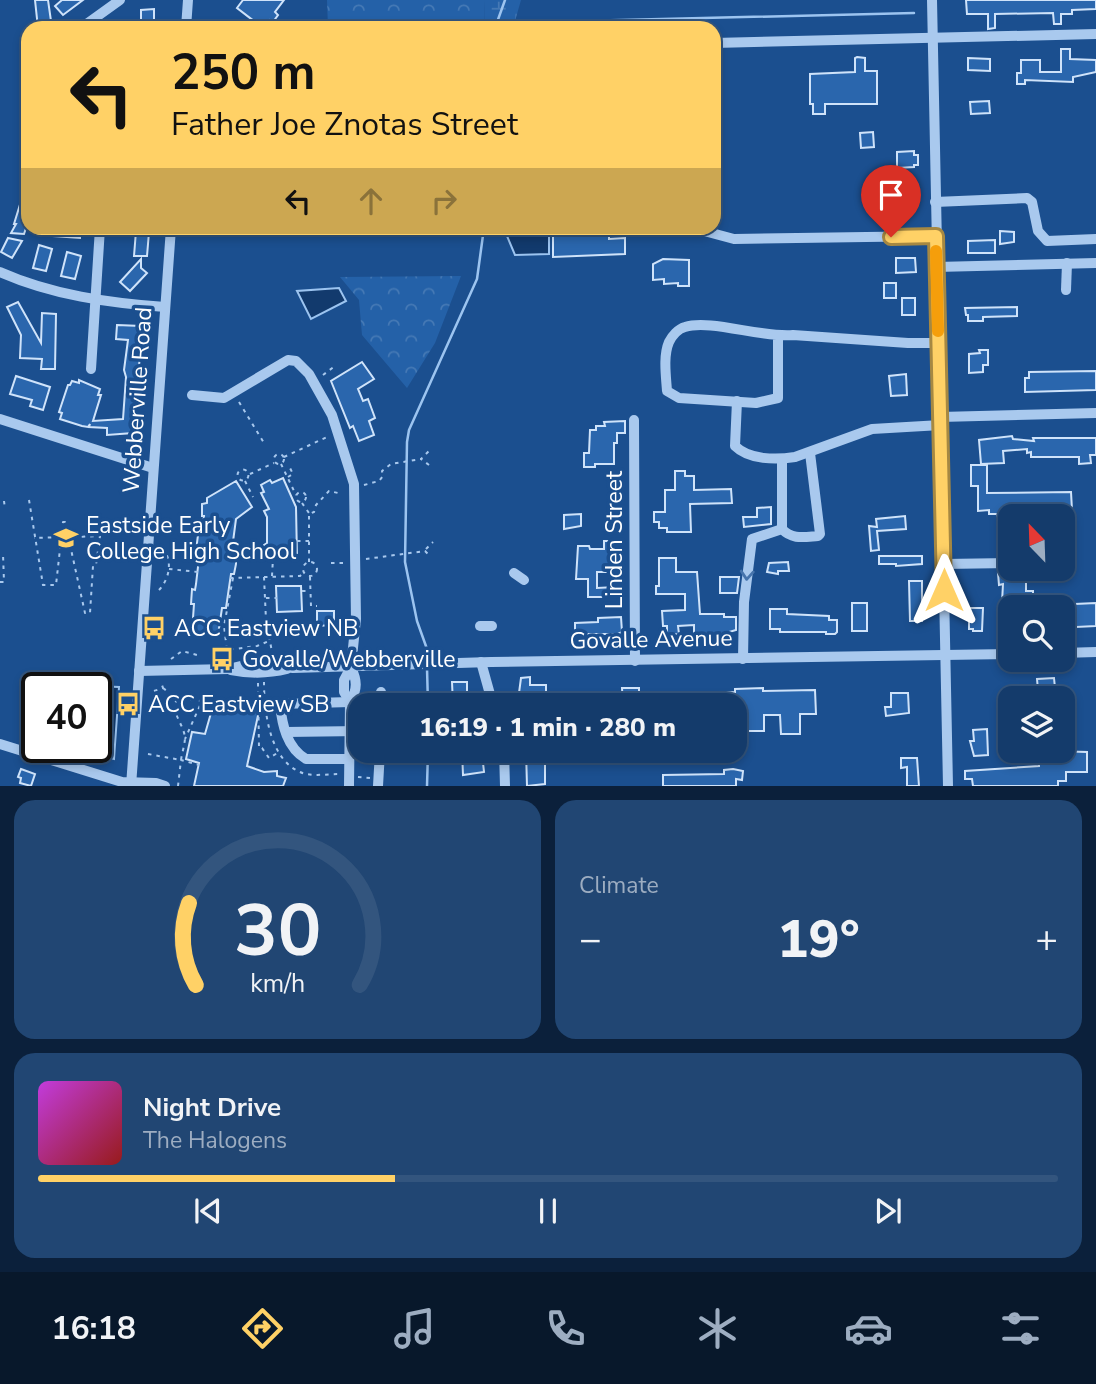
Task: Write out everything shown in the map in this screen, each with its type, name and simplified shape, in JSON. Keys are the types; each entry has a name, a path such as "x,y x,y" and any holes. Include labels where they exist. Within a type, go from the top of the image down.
{"street":[{"path":"186,21 188,0"},
{"path":"932,0 947,786"},
{"path":"90,21 113,2"},
{"path":"721,43 1096,34"},
{"path":"936,202 1027,198 1032,202 1038,231 1047,241 1096,239"},
{"path":"91,369 100,235"},
{"name":"Webberville Road","path":"131,784 170,235"},
{"path":"719,235 734,239 936,236"},
{"path":"1066,290 1067,263"},
{"path":"936,267 1096,263"},
{"path":"0,272 58,292 95,300 165,307"},
{"path":"778,336 778,398 756,402 679,398 667,391 665,368 668,343 682,328 697,325 778,336 938,343"},
{"path":"192,395 223,398 288,360 296,361 309,374 332,415 355,484 356,620 351,667 344,680 344,692 348,700"},
{"path":"737,401 735,446 741,452 753,456 782,459 810,453 872,429 941,421 1096,413"},
{"path":"0,419 153,468"},
{"name":"Linden Street","path":"634,420 635,661"},
{"path":"782,459 782,528 788,535 796,537 818,536 820,534 810,453"},
{"path":"743,659 744,602 752,539 782,528"},
{"path":"944,564 998,563"},
{"path":"1075,653 1096,652"},
{"name":"Govalle Avenue","path":"139,671 228,669 268,663 293,667 351,667 481,662 998,654"},
{"path":"481,662 489,693"},
{"path":"348,702 280,704 286,732 295,750 306,759 348,759"},
{"path":"286,732 348,731"},
{"path":"0,744 122,782 165,786"},
{"path":"348,763 349,786"},
{"path":"378,786 379,763"},
{"path":"504,763 505,786"}],"path":[{"path":"323,380 325,372 335,366"},
{"path":"233,393 264,443"},
{"path":"309,562 309,514 302,502 297,501 281,464 284,457 327,437 326,434"},
{"path":"360,477 363,485 379,481 383,477 382,471 391,464 420,459 430,450"},
{"path":"275,463 274,457 277,453 284,457"},
{"path":"420,459 429,466"},
{"path":"245,480 248,475 275,463 281,464"},
{"path":"287,477 293,474 290,468 293,467"},
{"path":"248,475 243,469 236,473 240,479 245,480 253,497"},
{"path":"309,514 314,512 316,505 329,491 338,493 346,488"},
{"path":"296,495 300,492 304,494 306,497 302,502"},
{"path":"29,500 34,538 43,585 56,584 61,537 63,522 65,522 68,537 85,613 90,613 93,566 96,565 100,536 68,537 61,537 34,538"},
{"path":"5,501 5,509"},
{"path":"297,541 309,541"},
{"path":"366,559 425,551 433,542"},
{"path":"159,590 165,583 169,569 168,556 162,547"},
{"path":"425,551 431,556"},
{"path":"0,582 4,582 3,554"},
{"path":"272,577 273,558"},
{"path":"331,562 352,561"},
{"path":"269,641 258,647 227,650 224,626 231,578 300,576 309,562 318,567 316,573 310,576"},
{"path":"169,569 198,572"},
{"path":"304,572 310,576"},
{"path":"310,576 311,606 317,606"},
{"path":"264,577 271,652"},
{"path":"302,591 310,591"},
{"path":"265,598 277,598"},
{"path":"170,661 172,656 182,651 198,655"},
{"path":"258,678 259,748 262,748 269,758 280,752"},
{"path":"161,682 163,688 177,699 202,701 185,739 178,786"},
{"path":"154,691 163,688"},
{"path":"177,699 174,706 185,739"},
{"path":"259,700 264,700"},
{"path":"148,754 199,765"},
{"path":"358,772 360,779 370,778 372,775"}],"green space":[{"path":"327,0 484,0 485,21 328,21"},
{"path":"484,0 521,0 515,21 485,21"},
{"path":"461,276 435,343 407,388 362,335 359,300 340,277"}],"shaded area":[{"path":"549,235 549,254 515,255 507,236"},
{"path":"339,288 346,301 311,319 297,291"},
{"path":"112,687 119,687 112,758"}],"building":[{"path":"35,0 48,0 51,21 37,21"},
{"path":"62,0 83,0 63,15 55,6"},
{"path":"243,0 284,0 275,12 278,15 274,21 254,21 237,8"},
{"path":"966,0 1096,0 1096,9 1072,10 1072,14 1061,14 1061,24 1054,24 1053,13 995,14 995,28 988,29 988,14 967,14"},
{"path":"154,9 154,21 141,21 141,10"},
{"path":"1061,49 1070,49 1070,59 1096,60 1096,72 1073,77 1073,82 1025,80 1025,84 1017,84 1017,73 1021,73 1021,60 1040,60 1040,72 1061,72"},
{"path":"857,57 865,58 865,71 877,71 877,104 825,104 825,114 813,114 813,104 810,104 810,74 855,72"},
{"path":"968,58 990,59 990,71 968,70"},
{"path":"989,101 990,113 971,114 970,102"},
{"path":"873,132 874,147 861,148 860,133"},
{"path":"914,151 914,155 918,155 918,165 897,168 897,152"},
{"path":"21,201 21,234 11,233"},
{"path":"1000,231 1014,232 1014,242 1000,244"},
{"path":"39,235 80,235 80,238"},
{"path":"136,235 149,235 147,256 134,256"},
{"path":"553,235 609,235 609,239 625,238 625,254 553,257"},
{"path":"8,238 22,241 12,258 1,252"},
{"path":"995,240 995,253 968,253 968,241"},
{"path":"39,245 52,249 46,271 33,268"},
{"path":"67,252 81,256 75,279 61,276"},
{"path":"896,258 915,258 916,272 896,273"},
{"path":"141,259 141,268 147,273 130,291 120,282"},
{"path":"663,259 689,260 689,286 678,286 678,283 664,284 664,279 653,280 653,264"},
{"path":"884,283 896,283 896,298 884,298"},
{"path":"902,298 915,298 915,315 902,315"},
{"path":"18,302 41,343 42,313 56,314 55,369 41,369 42,359 20,358 21,335 7,307"},
{"path":"1017,307 1017,316 983,317 983,321 968,321 965,308"},
{"path":"117,325 141,326 138,391 133,433 107,435 107,428 89,427 90,424 88,427 82,426 60,419 62,413 59,412 68,385 72,381 79,383 79,380 100,389 98,395 101,395 93,421 123,419 128,340 116,339"},
{"path":"979,350 988,350 988,365 983,365 983,372 969,373 969,354 980,353"},
{"path":"362,362 374,379 358,389 363,401 368,399 375,418 369,421 374,435 359,441 353,426 350,428 331,381"},
{"path":"1096,371 1096,390 1025,392 1025,378 1029,378 1029,372"},
{"path":"906,374 907,395 891,396 889,376"},
{"path":"16,376 50,387 43,410 30,406 32,400 10,394"},
{"path":"625,421 625,433 617,433 617,443 614,443 614,464 584,467 584,453 589,453 590,430 596,430 596,426 605,426 604,422"},
{"path":"1012,436 1013,439 1034,441 1033,438 1096,438 1096,455 1090,455 1091,463 1079,464 1079,457 1031,457 1031,452 1027,453 1027,449 1003,451 1004,463 981,464 979,440"},
{"path":"971,465 987,465 987,493 1071,492 1072,504 998,504 998,537 997,514 989,514 989,510 978,511 978,486 971,486"},
{"path":"675,471 685,471 685,476 694,476 694,490 731,489 732,503 690,504 691,532 667,532 667,528 659,528 659,522 654,522 654,512 665,512 665,490 675,490"},
{"path":"283,478 296,507 297,558 269,558 263,555 264,545 267,543 267,517 264,511 269,509 261,493 264,492 261,485"},
{"path":"236,481 252,507 236,519 232,549 236,551 236,564 234,574 231,574 226,608 222,608 218,635 192,632 192,589 195,590 199,558 195,558 198,535 202,535 202,504 207,503 207,498"},
{"path":"771,507 771,524 744,527 743,517 757,517 757,508"},
{"path":"581,514 581,526 564,529 564,515"},
{"path":"905,516 906,529 877,531 879,550 871,551 869,526 877,527 876,519"},
{"path":"604,541 616,541 616,544 619,544 619,567 616,567 616,572 597,572 597,588 615,587 615,597 588,597 588,579 576,579 578,546 604,549"},
{"path":"879,556 922,556 922,564 879,564"},
{"path":"659,558 676,558 676,572 697,572 700,614 736,617 736,630 729,634 694,633 694,625 678,626 679,634 667,635 662,611 685,610 685,594 656,594 656,586 659,586"},
{"path":"788,562 789,571 778,571 778,574 767,572 769,563"},
{"path":"720,577 739,577 737,593 720,593"},
{"path":"909,581 922,581 922,621 910,621"},
{"path":"999,581 1026,581 1026,591 1033,591 1033,595 1002,595 1003,584 999,585"},
{"path":"276,586 301,586 302,611 277,612"},
{"path":"852,603 867,603 867,631 852,631"},
{"path":"1096,603 1096,626 1076,627 1075,604"},
{"path":"969,608 983,608 982,631 969,629"},
{"path":"770,609 787,609 787,614 829,616 829,620 837,620 837,632 780,632 780,629 770,629"},
{"path":"317,611 334,611 334,625 317,626"},
{"path":"621,617 622,632 618,634 575,634 575,623"},
{"path":"530,677 530,685 546,685 546,693 519,693 521,678"},
{"path":"1054,678 1055,686 1038,686 1037,679"},
{"path":"452,682 467,682 467,692 470,693 452,693"},
{"path":"622,688 639,688 639,693 622,693"},
{"path":"735,689 815,690 816,714 800,714 800,734 781,734 780,715 764,715 764,731 747,731 747,693 672,693 735,692"},
{"path":"891,693 908,693 909,713 886,716 885,707 891,707"},
{"path":"215,699 259,711 247,766 264,772 277,771 277,776 286,778 283,786 194,786 199,763 186,759 192,732 205,734"},
{"path":"987,729 988,755 974,756 970,741 974,741 973,730"},
{"path":"1075,752 1087,752 1087,772 1066,772 1066,781 1058,781 1058,786 973,786 972,779 965,779 965,771 1039,766 1039,763 1075,763"},
{"path":"901,758 917,758 919,786 907,786 907,767 901,768"},
{"path":"462,763 483,763 484,772 463,775"},
{"path":"526,763 545,763 545,784 527,786"},
{"path":"21,769 35,774 31,786 20,783 21,778 18,777"},
{"path":"724,770 743,771 742,780 736,779 736,786 663,786 663,775 724,774"}],"waterway":[{"path":"498,21 505,0"},
{"path":"580,21 914,13"},
{"path":"427,661 427,649 417,621 405,562 407,442 409,430 477,279 483,235"},
{"path":"427,668 428,693"},
{"path":"427,786 428,763"}],"slow traffic":[{"path":"936,251 938,331"}],"place":[{"name":"Eastside Early College High School","path":"66,538"},
{"name":"ACC Eastview NB","path":"154,628"},
{"name":"Govalle/Webberville","path":"222,659"},
{"name":"ACC Eastview SB","path":"128,704"}],"route":[{"path":"891,237 936,236 944,590"}]}
